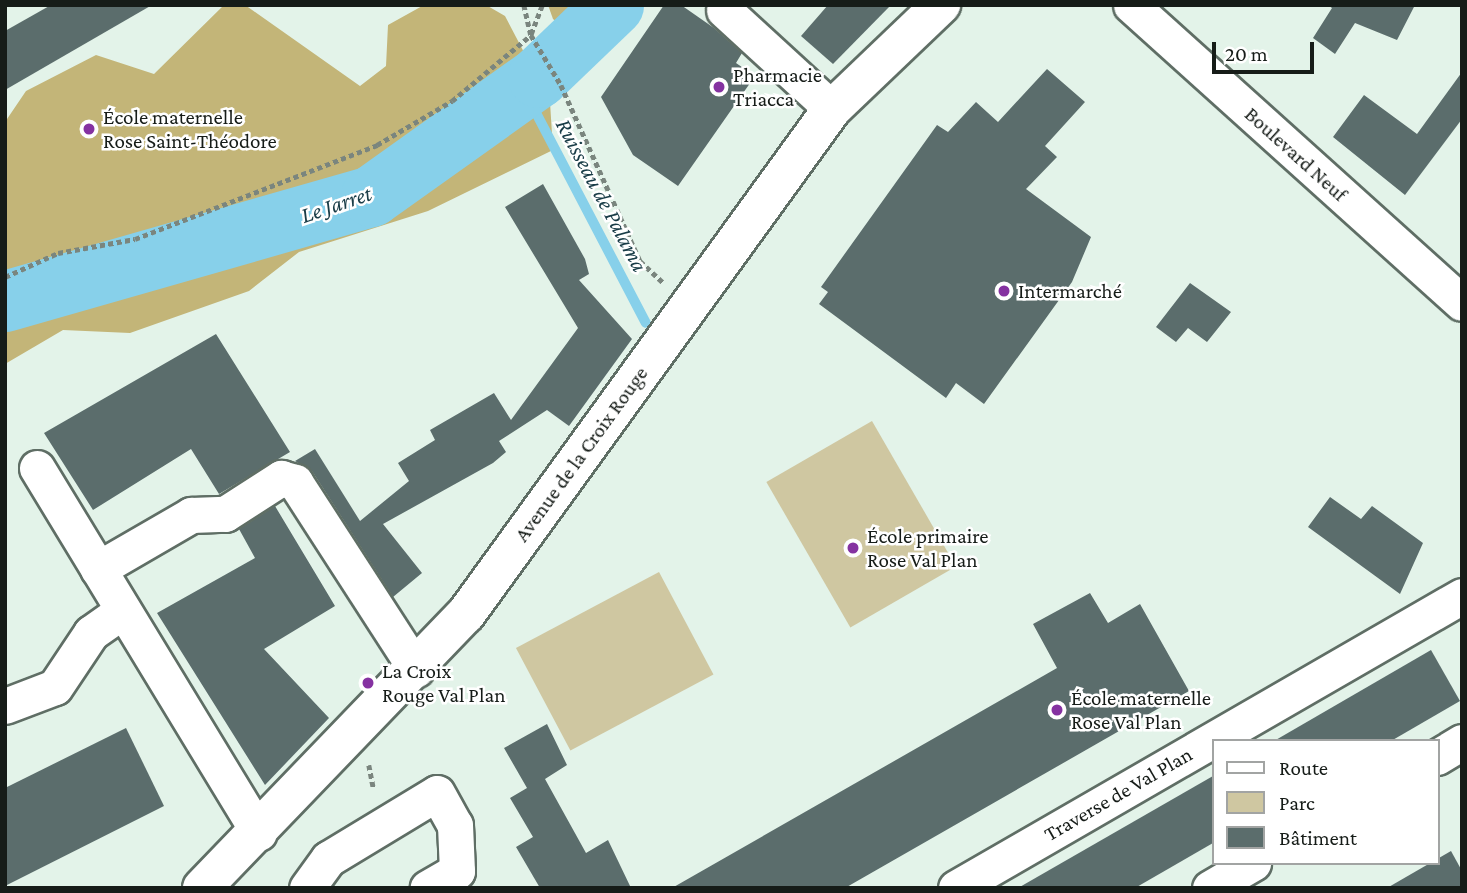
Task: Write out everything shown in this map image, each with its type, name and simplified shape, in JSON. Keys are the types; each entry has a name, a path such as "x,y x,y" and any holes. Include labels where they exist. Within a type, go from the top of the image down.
{"main road":[{"name":"Avenue de la Croix Rouge","path":"202,888 259,833 466,614 688,304 832,109 941,5"}],"street":[{"name":"Boulevard Neuf","path":"1131,5 1462,303"},
{"path":"724,10 832,109"},
{"path":"37,468 259,833"},
{"path":"98,569 191,514 225,514 281,478 295,482 416,669"},
{"name":"Traverse de Val Plan","path":"1214,739 1462,596"},
{"path":"5,706 55,687 91,633 122,611"},
{"name":"Traverse de Val Plan","path":"956,888 1212,740"},
{"path":"1439,756 1462,742"},
{"path":"307,888 328,859 438,793 455,825 442,880"},
{"path":"1210,888 1250,865"}],"path":[{"path":"524,5 531,35 561,85 640,261 688,304"},
{"path":"5,276 58,253 135,239 377,145 453,102 531,35 542,5"}],"green space":[{"path":"872,421 956,566 850,627 766,482"},
{"path":"659,572 713,674 570,750 516,648"}],"shaded area":[{"path":"224,5 245,5 360,86 386,66 388,25 424,5 486,5 505,16 550,102 553,150 428,211 299,252 249,291 130,333 63,330 5,364 5,122 26,91 96,55 154,74"},
{"path":"548,5 642,5 599,57 553,19"}],"building":[{"path":"51,5 152,5 5,90 5,31"},
{"path":"664,5 681,5 714,28 742,53 736,63 755,76 678,186 633,155 601,97"},
{"path":"828,5 891,5 833,64 801,36"},
{"path":"1328,5 1415,5 1397,40 1355,23 1335,54 1313,38 1332,8"},
{"path":"1047,69 1085,102 1045,146 1057,157 1026,189 1091,237 1072,282 984,404 956,383 946,398 819,304 828,292 821,287 937,125 948,132 976,102 998,122"},
{"path":"1462,72 1462,119 1405,195 1333,137 1364,95 1417,134"},
{"path":"543,184 585,259 589,274 579,280 632,339 569,426 547,410 499,441 506,452 493,463 383,524 422,573 393,597 312,471 295,461 315,449 360,521 409,481 398,463 435,440 430,430 494,393 511,420 578,328 505,207"},
{"path":"1190,283 1231,312 1207,342 1188,328 1176,342 1156,327"},
{"path":"216,334 290,452 219,494 191,449 93,510 44,433"},
{"path":"1330,497 1361,519 1372,506 1423,543 1400,594 1308,527"},
{"path":"275,506 335,606 264,649 329,718 265,785 157,613 255,558 239,529"},
{"path":"1090,593 1108,623 1140,604 1189,691 845,888 672,888 1057,668 1033,624"},
{"path":"1431,650 1460,701 1394,739 1277,739"},
{"path":"547,724 567,765 545,779 586,853 608,840 631,888 540,888 516,847 533,837 510,798 527,788 504,748"},
{"path":"126,728 164,806 5,886 5,788"},
{"path":"1212,777 1212,844 1135,888 1018,888"},
{"path":"1451,851 1462,871 1462,888 1387,888 1427,865 1439,865 1439,858"}],"waterway":[{"name":"Le Jarret","path":"5,301 371,196 538,77 613,5"},
{"name":"Ruisseau de Palama","path":"522,86 646,323"}],"place":[{"name":"Pharmacie Triacca","path":"719,87"},
{"name":"École maternelle Rose Saint-Théodore","path":"89,129"},
{"name":"Intermarché","path":"1004,291"},
{"name":"École primaire Rose Val Plan","path":"853,548"},
{"name":"La Croix Rouge Val Plan","path":"368,683"},
{"name":"École maternelle Rose Val Plan","path":"1057,710"}]}
